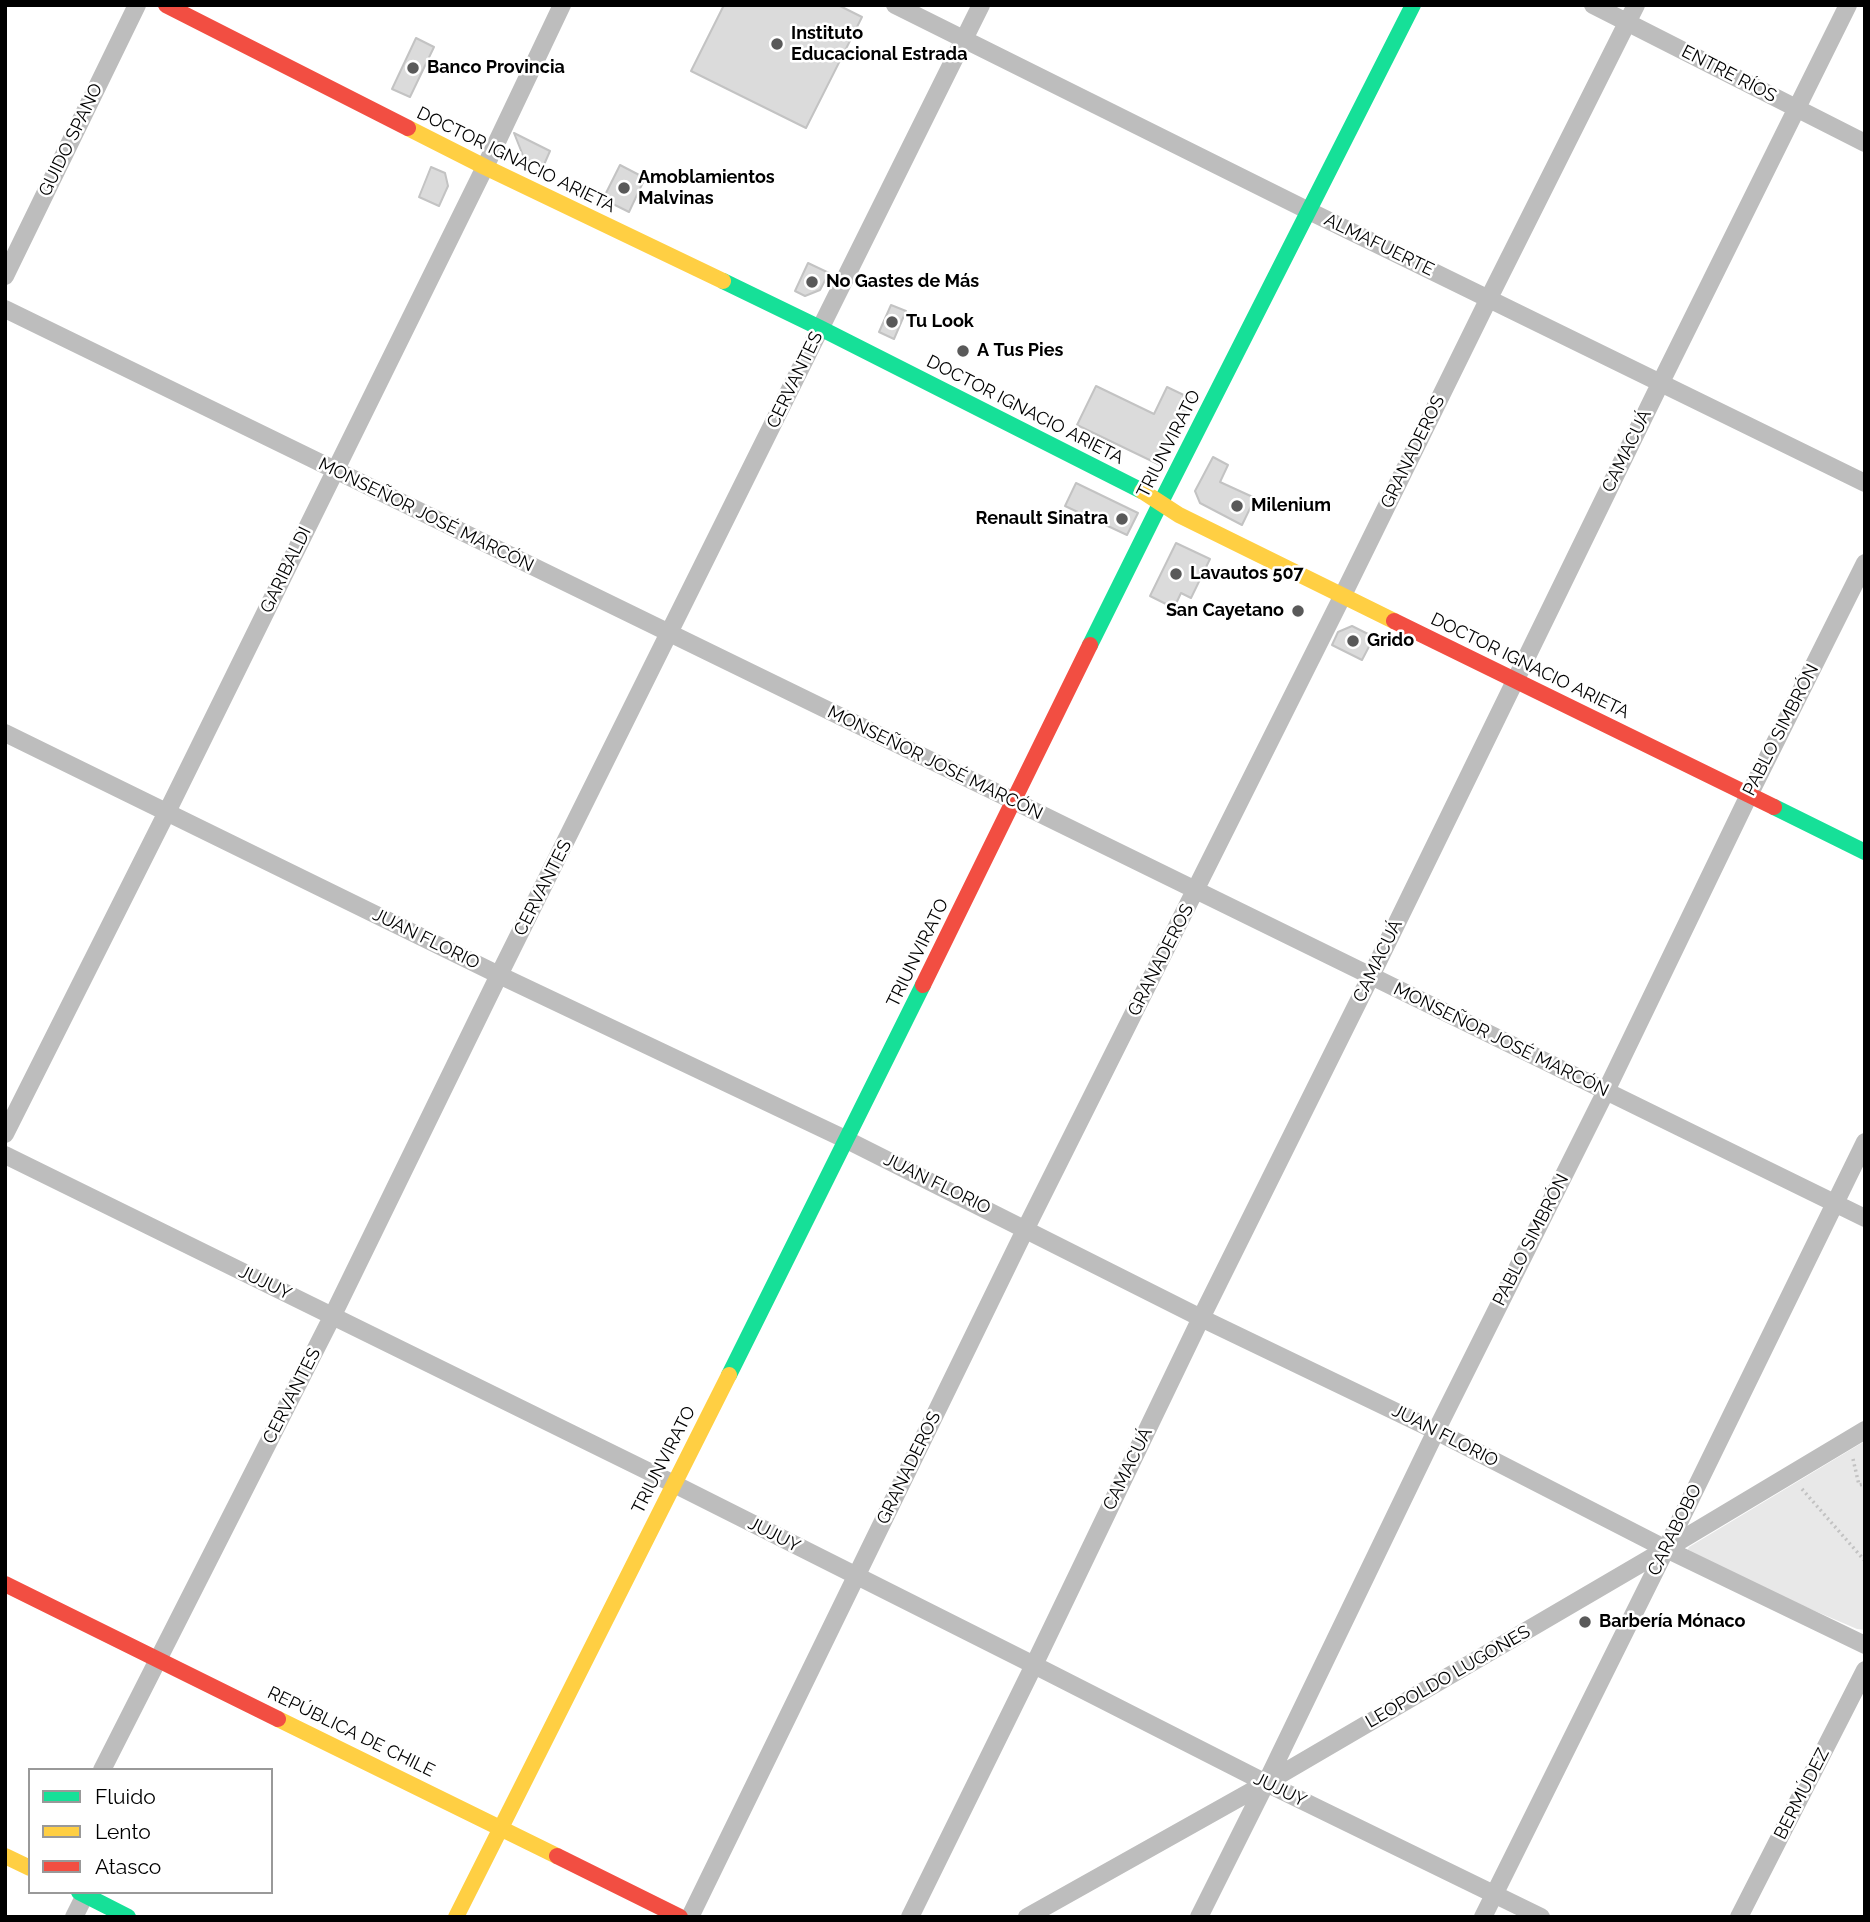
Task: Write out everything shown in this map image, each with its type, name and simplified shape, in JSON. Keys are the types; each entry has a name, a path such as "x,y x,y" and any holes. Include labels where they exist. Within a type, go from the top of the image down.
{"street":[{"name":"GUIDO SPANO","path":"5,276 137,5"},
{"name":"DOCTOR IGNACIO ARIETA","path":"166,5 485,167 820,328 1128,483 1179,515 1865,852"},
{"name":"GARIBALDI","path":"5,1133 167,812 562,5"},
{"name":"ALMAFUERTE","path":"895,5 1865,483"},
{"name":"CERVANTES","path":"104,1768 332,1317 981,5"},
{"name":"TRIUNVIRATO","path":"456,1917 847,1140 1161,502 1413,5"},
{"name":"ENTRE RÍOS","path":"1593,5 1865,143"},
{"name":"GRANADEROS","path":"690,1917 1026,1228 1636,5"},
{"name":"CAMACUÁ","path":"910,1917 1201,1318 1848,5"},
{"name":"MONSEÑOR JOSÉ MARCÓN","path":"5,309 1865,1218"},
{"name":"PABLO SIMBRÓN","path":"1199,1917 1436,1430 1865,563"},
{"name":"JUAN FLORIO","path":"5,733 499,975 847,1140 1201,1318 1436,1430 1666,1549 1865,1645"},
{"name":"CARABOBO","path":"1483,1917 1865,1142"},
{"name":"JUJUY","path":"5,1155 674,1484 1266,1783 1541,1917"},
{"name":"LEOPOLDO LUGONES","path":"1027,1917 1266,1783 1865,1430"},
{"name":"REPÚBLICA DE CHILE","path":"5,1584 680,1917"},
{"name":"BERMÚDEZ","path":"1739,1917 1865,1671"},
{"path":"5,1856 28,1867"},
{"path":"74,1917 82,1894 128,1917"}],"path":[{"path":"1848,1440 1859,1485 1865,1484"},
{"path":"1789,1475 1865,1561"}],"shaded area":[{"path":"1865,1441 1865,1630 1857,1629 1694,1559 1687,1551 1689,1547"}],"building":[{"name":"Instituto Educacional Estrada","path":"724,5 838,5 862,17 806,128 691,71"},
{"name":"Banco Provincia","path":"416,38 434,47 410,97 392,89"},
{"path":"514,133 550,151 543,167 524,158"},
{"name":"Amoblamientos Malvinas","path":"620,165 645,178 629,212 603,199"},
{"path":"431,167 445,173 448,186 439,206 419,197"},
{"name":"No Gastes de Más","path":"808,263 829,273 820,290 805,296 795,291"},
{"name":"Tu Look","path":"891,305 906,311 894,339 879,332"},
{"path":"1096,386 1154,414 1167,387 1192,399 1160,465 1077,425"},
{"path":"1213,457 1228,465 1220,482 1255,498 1242,525 1200,503 1195,491"},
{"path":"1076,483 1138,513 1127,535 1065,506"},
{"name":"Lavautos 507","path":"1176,543 1210,559 1191,598 1181,593 1174,608 1150,596"},
{"name":"Grido","path":"1352,626 1374,637 1362,660 1332,645 1338,632"}],"traffic: fast":[{"path":"1090,645 1413,5"},
{"path":"723,281 1142,491"},
{"path":"1774,807 1865,852"},
{"path":"729,1375 923,985"},
{"path":"83,1894 128,1917"}],"traffic: slow":[{"path":"408,128 723,281"},
{"path":"1142,491 1179,515 1394,621"},
{"path":"456,1917 729,1375"},
{"path":"278,1719 557,1856"},
{"path":"5,1856 28,1867"}],"traffic: jam":[{"path":"166,5 408,128"},
{"path":"1394,621 1774,807"},
{"path":"923,985 1090,645"},
{"path":"5,1584 278,1719"},
{"path":"557,1856 680,1917"}],"place":[{"name":"Instituto Educacional Estrada","path":"777,44"},
{"name":"Banco Provincia","path":"413,68"},
{"name":"Amoblamientos Malvinas","path":"624,188"},
{"name":"No Gastes de Más","path":"812,282"},
{"name":"Tu Look","path":"892,322"},
{"name":"A Tus Pies","path":"963,351"},
{"name":"Milenium","path":"1237,506"},
{"name":"Renault Sinatra","path":"1122,519"},
{"name":"Lavautos 507","path":"1176,574"},
{"name":"San Cayetano","path":"1298,611"},
{"name":"Grido","path":"1353,641"},
{"name":"Barbería Mónaco","path":"1585,1622"}]}
